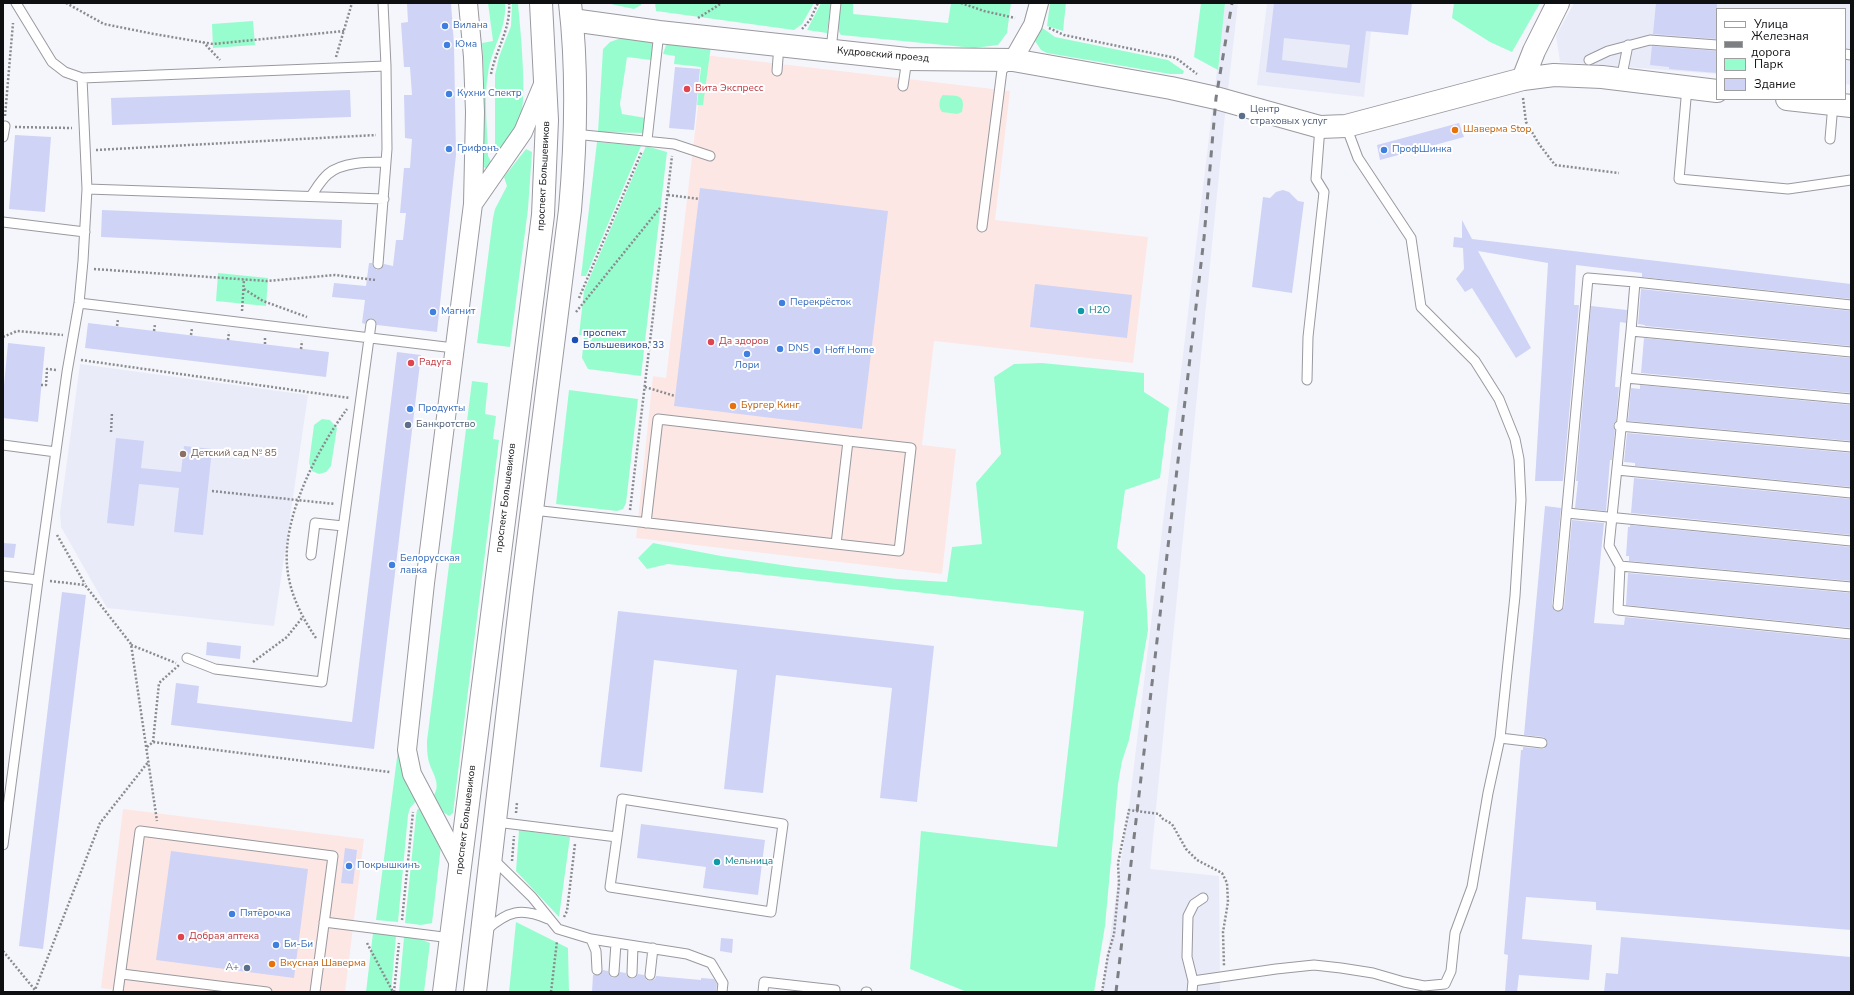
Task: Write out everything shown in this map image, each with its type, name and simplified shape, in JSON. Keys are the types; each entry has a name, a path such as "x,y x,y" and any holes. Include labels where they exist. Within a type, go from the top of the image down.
{"main road":[{"name":"проспект Большевиков","path":"444,992 543,215 547,120 541,3"},
{"path":"1523,80 1534,51 1558,3"},
{"name":"Кудровский проезд","path":"571,12 660,32 907,59 1013,60 1171,88 1216,98 1320,127 1346,126 1523,80 1554,75 1621,80 1716,91"},
{"path":"475,992 567,235 573,168 574,134 574,80 571,12"},
{"path":"1796,100 1842,105"},
{"path":"479,719 507,723"}],"street":[{"path":"460,865 412,774 407,750 454,348 473,204 475,112 473,57 468,3"},
{"path":"1013,60 1033,25 1039,3"},
{"path":"473,204 523,132 545,80"}],"lane":[{"path":"16,3 52,62 65,72 82,78 386,66"},
{"path":"378,264 384,199 387,134 383,3"},
{"path":"831,50 836,3"},
{"path":"647,140 660,32"},
{"path":"1589,60 1608,51 1650,40 1716,46"},
{"path":"777,71 779,45"},
{"path":"1621,80 1628,45"},
{"path":"903,86 907,59"},
{"path":"982,227 1002,70 1013,60"},
{"path":"3,845 38,580 69,359 79,303 87,189 82,78"},
{"path":"1687,87 1679,179 1788,189 1851,180"},
{"path":"1830,139 1842,105"},
{"path":"3,137 4,126"},
{"path":"1193,981 1276,969 1314,966 1373,973 1424,986 1446,984 1451,971 1455,933 1472,887 1488,792 1500,738 1515,596 1521,500 1521,477 1516,440 1499,399 1474,361 1421,307 1411,238 1358,158 1346,126"},
{"path":"1307,380 1308,337 1324,192 1316,179 1320,127"},
{"path":"574,134 647,140 674,144 710,156"},
{"path":"311,196 327,175 334,170 371,162 386,162"},
{"path":"87,189 384,199"},
{"path":"3,222 85,232"},
{"path":"1558,606 1588,278 1851,305"},
{"path":"1635,282 1609,546 1620,566 1618,610 1851,634"},
{"path":"79,303 454,348"},
{"path":"184,662 215,669 322,682 371,324"},
{"path":"1631,331 1851,352"},
{"path":"1626,378 1851,399"},
{"path":"533,510 628,521 646,523 836,544 899,551 911,448 658,419 646,523"},
{"path":"1620,426 1851,447"},
{"path":"836,544 848,440"},
{"path":"3,445 56,452"},
{"path":"1617,470 1851,493"},
{"path":"1567,513 1612,516 1851,541"},
{"path":"311,555 315,523 343,526"},
{"path":"1620,566 1851,587"},
{"path":"3,576 38,580"},
{"path":"1500,738 1542,742"},
{"path":"622,800 783,824 771,912 610,887 617,837 622,800"},
{"path":"496,822 617,837"},
{"path":"118,992 122,974 140,831 333,856 316,992"},
{"path":"492,858 532,897 549,920 558,929 591,939 687,954 711,963 722,983 722,992"},
{"path":"1192,992 1193,981 1187,957 1188,916 1194,904 1203,898"},
{"path":"482,933 497,920 512,913 523,911 537,914 549,920"},
{"path":"324,922 451,938"},
{"path":"591,939 596,951 597,970"},
{"path":"614,972 616,943"},
{"path":"632,973 633,946"},
{"path":"650,975 653,948"},
{"path":"122,974 267,992"},
{"path":"763,992 764,982 835,990 834,992"}],"path":[{"path":"66,3 104,24 213,44 344,31"},
{"path":"332,68 352,3"},
{"path":"693,22 722,3"},
{"path":"798,34 810,20 818,3"},
{"path":"961,3 984,11 1015,18"},
{"path":"14,18 4,126 84,129"},
{"path":"1043,26 1064,35 1176,58 1199,75"},
{"path":"203,42 232,72"},
{"path":"1523,80 1526,122 1539,144 1555,165 1619,173"},
{"path":"85,151 387,134"},
{"path":"577,302 647,140"},
{"path":"628,521 674,144"},
{"path":"668,195 699,199"},
{"path":"576,312 660,208"},
{"path":"82,269 267,281 335,275 376,280"},
{"path":"240,322 244,279"},
{"path":"244,289 262,301"},
{"path":"3,337 17,331 73,337"},
{"path":"69,359 354,398 336,424 304,483 294,514 287,564 289,581 302,618 326,653"},
{"path":"41,385 46,385 47,369"},
{"path":"645,387 675,396"},
{"path":"111,432 112,413"},
{"path":"212,491 346,506"},
{"path":"54,529 85,585 131,644 157,814 157,834"},
{"path":"38,580 85,585"},
{"path":"240,672 287,637 302,618"},
{"path":"131,644 184,662"},
{"path":"147,747 153,742 159,683 184,662"},
{"path":"153,742 390,772"},
{"path":"3,951 35,990 100,823 149,761"},
{"path":"1102,992 1108,955 1114,934 1119,883 1118,863 1129,810 1159,814 1163,819 1172,824 1186,849 1197,860 1222,873 1227,883 1228,902 1223,932 1224,962 1227,976"},
{"path":"551,992 558,929 567,911 576,832"},
{"path":"367,943 393,992"}],"shaded area":[{"path":"1225,3 1238,3 1224,124 1150,869 1219,876 1220,992 1102,992 1130,799"},
{"path":"1267,3 1374,3 1364,97 1257,85"},
{"path":"1574,3 1851,3 1851,85 1846,84 1846,8 1716,8 1716,74 1560,62 1556,36"},
{"path":"704,55 1010,91 995,220 1148,237 1133,363 934,341 922,445 956,449 942,574 636,538 653,376 666,378"},
{"name":"Детский сад № 85","path":"80,364 308,395 274,626 107,608 61,527 60,513"},
{"path":"123,809 364,839 345,992 131,992 101,988"}],"green space":[{"path":"488,3 505,3 505,13 504,22 492,56 487,82 486,111 488,156 493,165 488,170 484,167 484,76 482,43 493,41"},
{"path":"512,3 518,3 523,63 522,110 518,124 497,159 495,144 495,75 499,57 511,26"},
{"path":"606,3 641,3 641,5 634,9"},
{"path":"655,3 814,3 802,24 794,30 656,11"},
{"path":"821,3 831,3 827,33 807,30"},
{"path":"841,3 853,3 853,14 948,23 951,3 1011,3 1007,33 998,45 974,48 841,35 838,24"},
{"path":"1050,3 1066,3 1063,31 1047,26"},
{"path":"1201,3 1225,3 1218,70 1194,57"},
{"path":"1454,3 1540,3 1512,52 1490,42 1452,18"},
{"path":"253,21 255,45 213,48 212,24"},
{"path":"1038,27 1044,29 1055,37 1168,60 1184,71 1183,74 1170,74 1047,53 1041,50 1033,38"},
{"path":"624,37 651,39 654,43 654,58 651,60 627,57 620,104 622,114 646,118 646,132 598,132 603,49 610,42"},
{"path":"667,42 711,46 703,105 697,105 701,67 674,64 675,56 663,54"},
{"path":"943,95 960,97 963,102 962,112 957,114 942,112 940,103"},
{"path":"597,142 641,146 586,276 581,276"},
{"path":"646,146 667,152 641,376 588,369 582,358 584,335 579,335 584,291"},
{"path":"526,149 532,152 528,209 510,347 477,343 495,209 507,186 504,177"},
{"path":"218,273 268,278 266,306 216,301"},
{"path":"1042,363 1144,373 1144,392 1169,408 1160,478 1125,490 1117,548 1145,575 1148,630 1129,740 1122,761 1118,784 1105,926 1094,992 967,992 910,969 921,831 1057,847 1084,611 668,564 647,569 638,558 653,543 721,556 795,567 897,579 947,582 952,547 982,544 976,483 1001,454 994,377 1014,364"},
{"path":"472,381 488,383 485,414 496,416 493,439 499,440 453,813 449,816 443,812 434,795 437,786 435,776 429,763 427,741"},
{"path":"569,390 638,399 626,503 623,509 617,511 556,504"},
{"path":"322,419 330,420 337,428 331,466 326,472 319,474 312,471 309,463 314,425"},
{"path":"398,750 404,775 416,801 410,808 408,815 398,922 376,920"},
{"path":"421,807 441,846 432,923 421,925 405,923 416,816 417,810"},
{"path":"519,830 570,837 559,917 516,871"},
{"path":"516,922 568,948 569,992 509,992"},
{"path":"373,933 396,936 391,992 366,992"},
{"path":"404,937 420,939 430,943 424,992 399,992"}],"building":[{"path":"407,3 451,3 454,44 456,155 437,332 377,325 375,320 371,318 367,320 365,324 362,323 365,300 332,297 334,283 366,286 369,263 372,263 373,267 377,270 381,269 384,264 393,266 396,240 403,240 406,213 400,213 404,168 410,168 412,139 405,138 404,95 412,95 410,67 404,67 401,23 408,22"},
{"path":"1274,3 1412,3 1408,35 1366,31 1360,83 1266,72","holes":["1284,38 1350,45 1347,68 1282,60"]},
{"path":"1656,3 1717,3 1716,39 1653,34"},
{"path":"1652,46 1716,51 1716,73 1669,69 1669,67 1650,65"},
{"path":"675,67 700,69 694,130 669,128"},
{"path":"350,90 351,117 112,125 111,98"},
{"path":"1459,123 1464,137 1380,160 1377,145"},
{"path":"15,135 51,137 45,212 9,209"},
{"name":"Перекрёсток","path":"700,188 888,211 862,429 674,406"},
{"path":"1283,190 1289,192 1298,201 1304,202 1292,293 1252,287 1263,197 1270,198 1276,192"},
{"path":"102,210 342,220 341,248 101,237"},
{"path":"1462,220 1472,239 1851,284 1851,299 1642,277 1642,273 1576,265 1574,305 1579,305 1563,481 1535,481 1548,263 1478,251 1531,348 1516,358 1472,288 1465,292 1456,279 1464,269 1463,248 1453,247 1454,237 1462,238"},
{"name":"H2O","path":"1035,284 1132,295 1127,338 1030,327"},
{"path":"1641,289 1851,311 1851,346 1645,326 1638,324"},
{"path":"1591,306 1627,310 1626,323 1620,322 1615,387 1619,387 1616,421 1613,425 1615,430 1612,460 1610,460 1606,511 1575,508"},
{"path":"88,323 329,352 326,377 85,348"},
{"path":"1644,338 1851,358 1851,393 1641,373"},
{"path":"8,343 45,347 38,422 3,418 3,396"},
{"path":"397,352 421,355 374,749 171,725 176,683 199,686 197,703 352,722"},
{"path":"1640,385 1851,405 1851,441 1628,421 1631,388 1640,389"},
{"path":"1627,433 1851,453 1851,487 1635,466 1635,463 1624,462"},
{"path":"116,438 144,441 141,468 181,472 184,446 212,449 203,535 174,532 179,488 139,484 134,526 107,523"},
{"path":"1634,478 1851,499 1851,535 1631,513"},
{"path":"1545,506 1561,508 1552,605 1555,611 1561,611 1564,607 1572,520 1604,523 1594,623 1624,625 1625,617 1851,640 1851,930 1596,910 1596,902 1526,897 1522,939 1592,945 1589,980 1519,975 1517,992 1505,992 1508,955 1504,954 1521,750 1523,750 1523,747 1544,749 1548,743 1543,737 1524,735"},
{"path":"1630,525 1851,547 1851,581 1629,561 1629,556 1626,556 1628,527 1630,527"},
{"path":"3,543 16,544 14,558 3,557"},
{"path":"1628,573 1851,593 1851,628 1626,605"},
{"path":"62,592 86,595 43,949 19,946"},
{"path":"618,611 934,646 917,802 880,798 892,688 776,675 763,793 724,789 737,670 654,660 642,772 600,767"},
{"path":"207,642 241,646 240,659 206,655"},
{"name":"Мельница","path":"641,824 765,840 758,895 703,888 706,867 637,858"},
{"name":"Покрышкинъ","path":"345,848 357,850 353,884 341,883"},
{"name":"Пятёрочка","path":"171,851 308,869 294,978 156,960"},
{"path":"1621,937 1851,957 1851,992 1604,992 1606,973 1618,974"},
{"path":"721,938 733,939 732,953 720,951"},
{"path":"603,970 608,971 609,975 613,978 617,977 620,972 626,973 631,979 635,978 638,974 644,975 646,980 650,981 655,979 656,976 701,980 701,978 714,979 717,984 716,992 592,992 593,975 600,975"}],"railway":[{"path":"1116,992 1204,238 1216,98 1232,3"}],"place":[{"name":"Вилана","path":"445,26"},
{"name":"Юма","path":"447,45"},
{"name":"Вита Экспресс","path":"687,89"},
{"name":"Кухни Спектр","path":"449,94"},
{"name":"Центр страховых услуг","path":"1242,116"},
{"name":"Шаверма Stop","path":"1455,130"},
{"name":"Грифонъ","path":"449,149"},
{"name":"ПрофШинка","path":"1384,150"},
{"name":"Перекрёсток","path":"782,303"},
{"name":"H2O","path":"1081,311"},
{"name":"Магнит","path":"433,312"},
{"name":"проспект Большевиков, 33","path":"575,340"},
{"name":"Да здоров","path":"711,342"},
{"name":"DNS","path":"780,349"},
{"name":"Hoff Home","path":"817,351"},
{"name":"Лори","path":"747,354"},
{"name":"Радуга","path":"411,363"},
{"name":"Бургер Кинг","path":"733,406"},
{"name":"Продукты","path":"410,409"},
{"name":"Банкротство","path":"408,425"},
{"name":"Детский сад № 85","path":"183,454"},
{"name":"Белорусская лавка","path":"392,565"},
{"name":"Мельница","path":"717,862"},
{"name":"Покрышкинъ","path":"349,866"},
{"name":"Пятёрочка","path":"232,914"},
{"name":"Добрая аптека","path":"181,937"},
{"name":"Би-Би","path":"276,945"},
{"name":"Вкусная Шаверма","path":"272,964"},
{"name":"А+","path":"247,968"}]}
